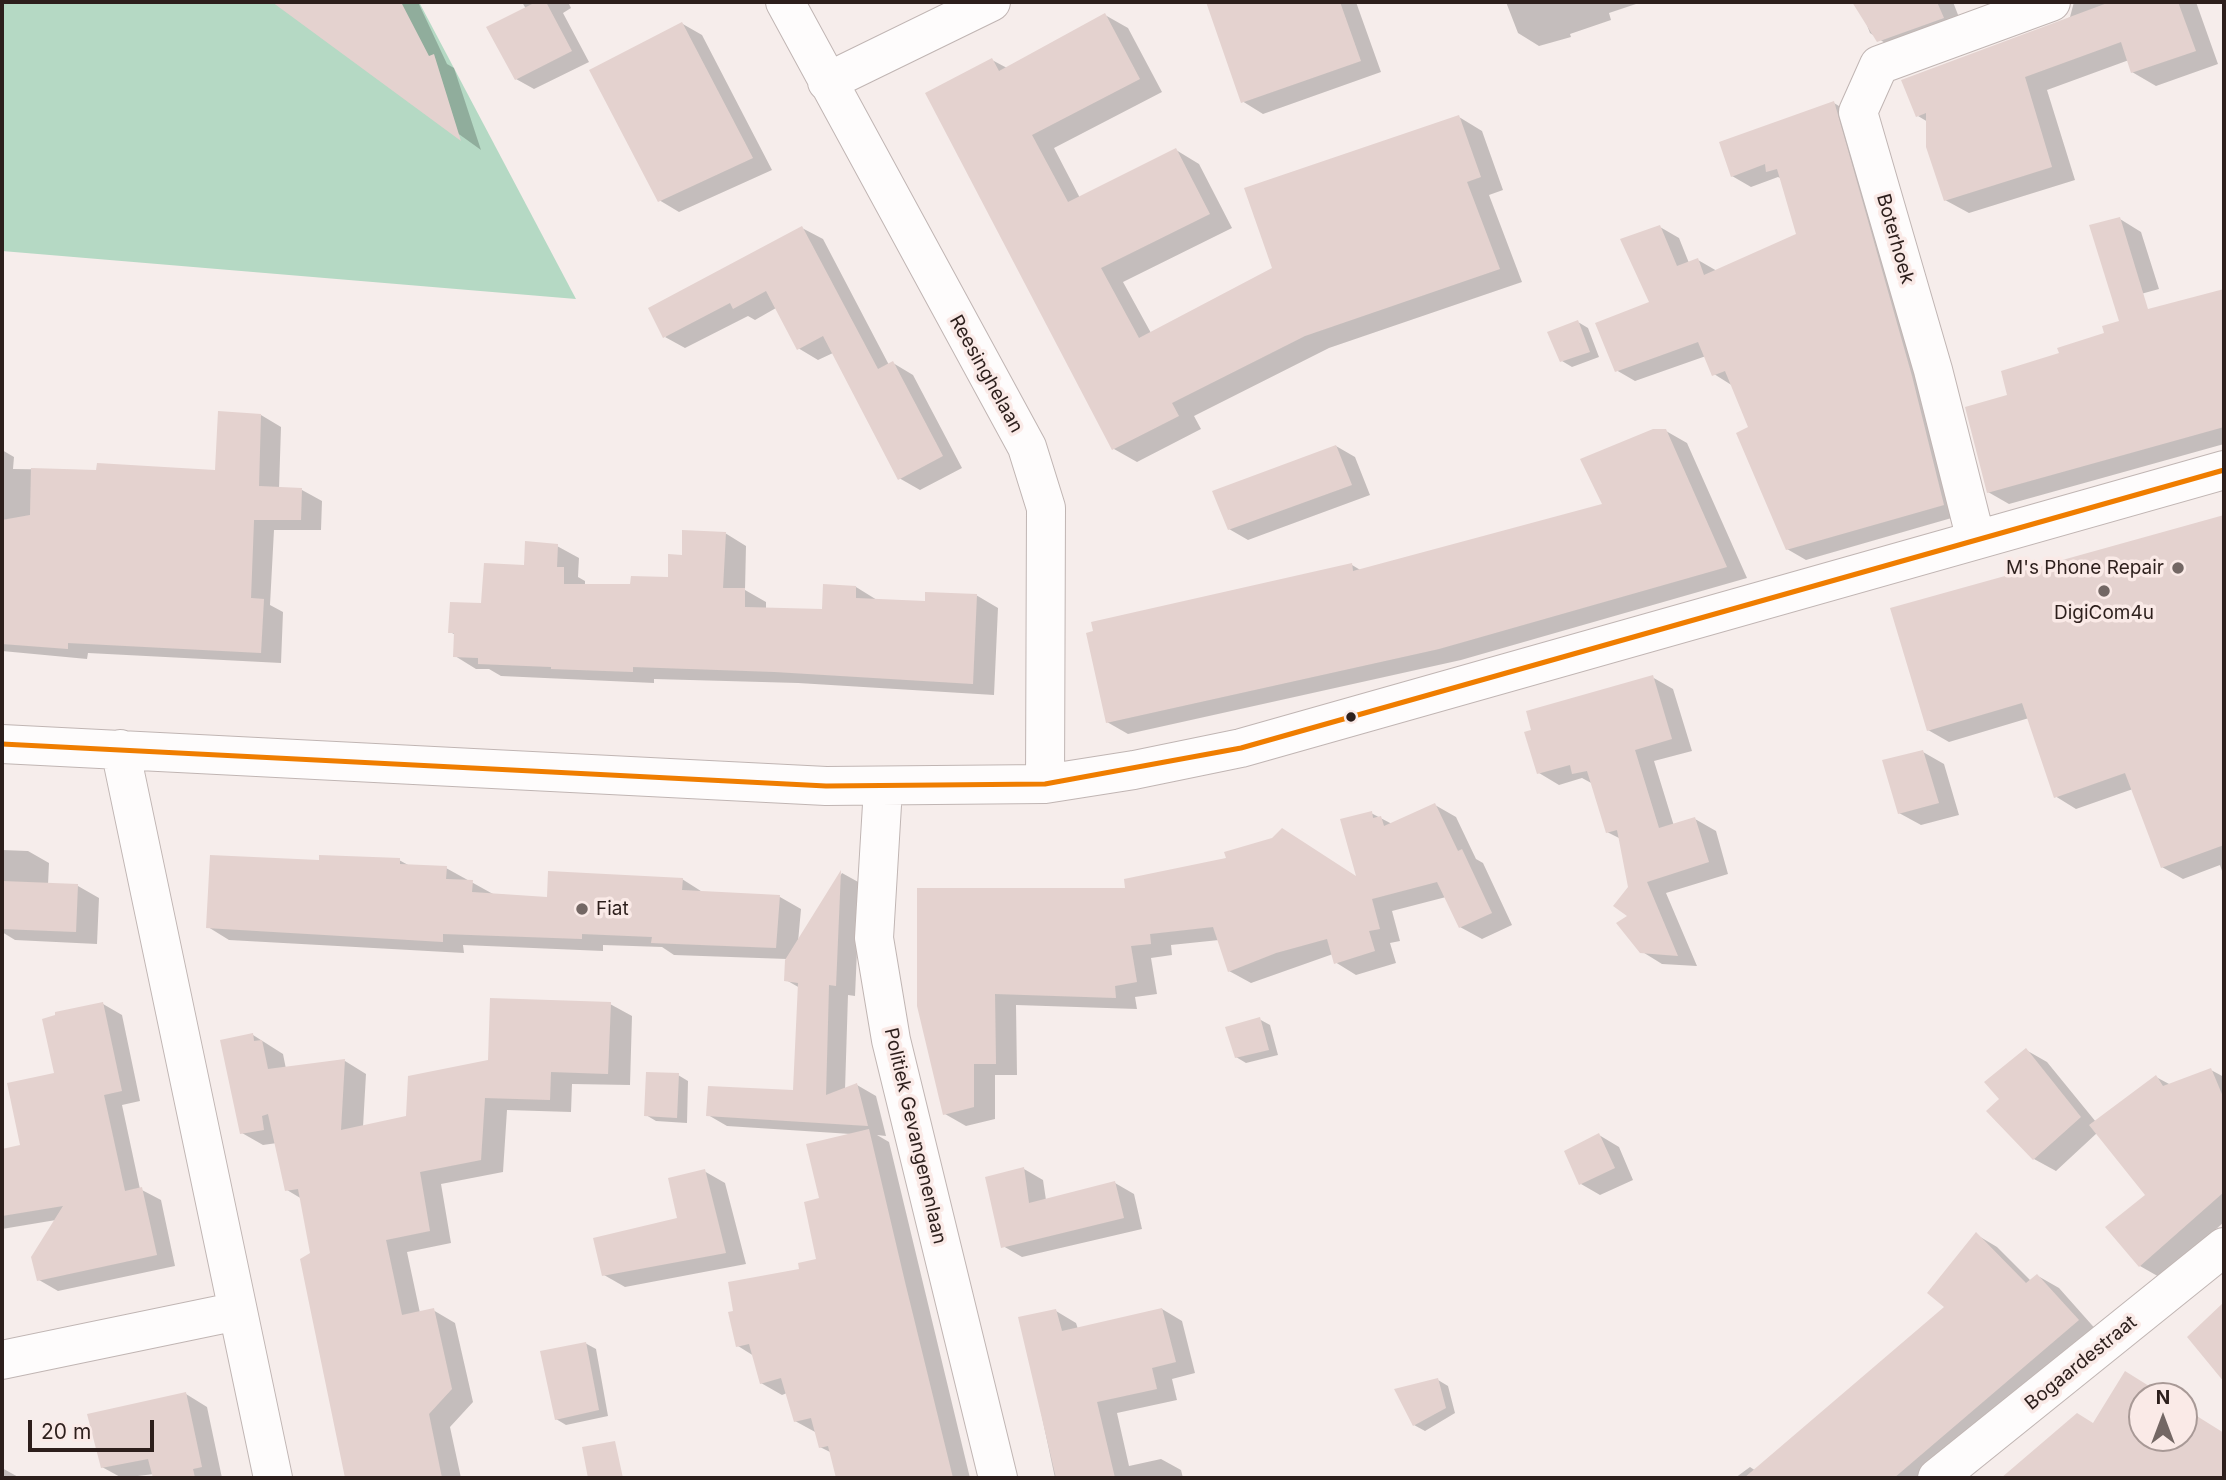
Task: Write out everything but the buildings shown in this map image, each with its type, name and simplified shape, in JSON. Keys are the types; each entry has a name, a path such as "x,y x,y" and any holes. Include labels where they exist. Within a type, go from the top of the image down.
{"street":[{"name":"Reesinghelaan","path":"785,2 1027,447 1046,508 1045,784"},
{"path":"827,82 991,2"},
{"name":"Boterhoek","path":"1976,540 1933,370 1858,112 1879,65 1996,11 2051,2"},
{"path":"2,744 883,788 1045,784 1134,770 1241,748 2224,470"},
{"path":"120,749 273,1478"},
{"name":"Politiek Gevangenenlaan","path":"883,788 874,938 891,1040 998,1478"},
{"name":"Bogaardestraat","path":"1937,1478 2224,1247"},
{"path":"2,1360 238,1311"}],"green space":[{"path":"2,2 419,2 576,299 2,251"}],"transit line":[{"path":"2,744 826,786 1045,784 1241,748 2224,470"}],"place":[{"name":"M's Phone Repair","path":"2178,568"},
{"name":"DigiCom4u","path":"2104,591"},
{"name":"Fiat","path":"582,909"}]}
